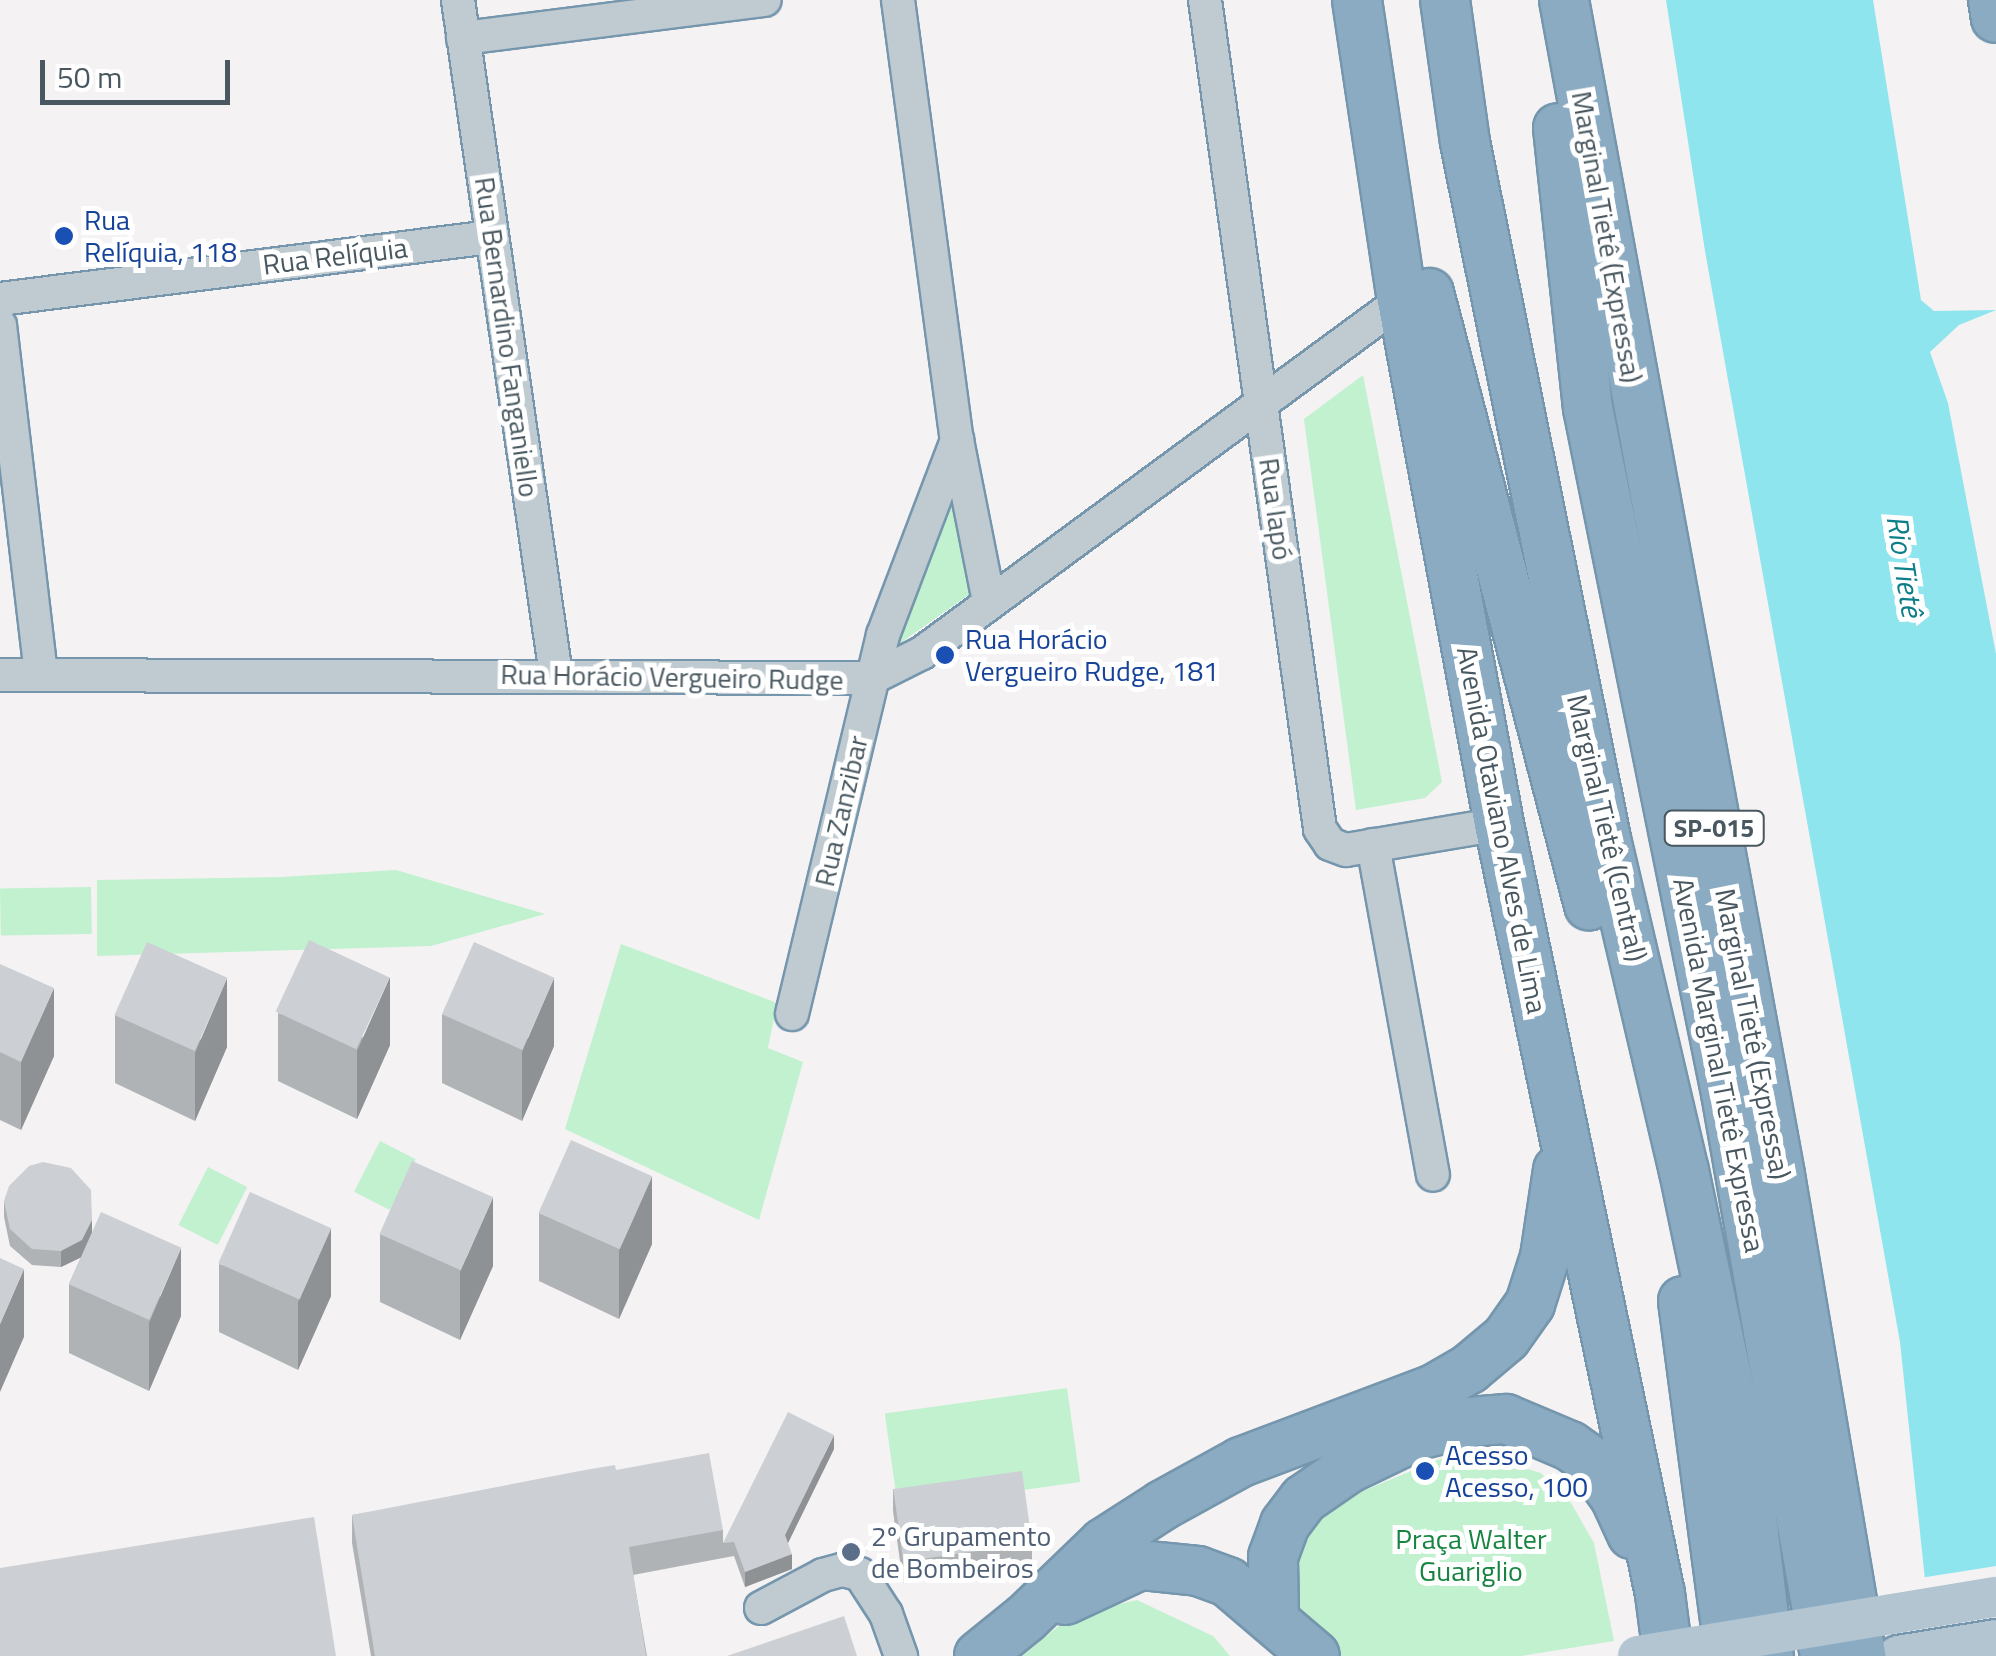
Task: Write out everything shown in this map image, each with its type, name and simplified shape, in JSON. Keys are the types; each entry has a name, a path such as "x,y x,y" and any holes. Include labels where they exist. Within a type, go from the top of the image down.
{"highway":[{"name":"Avenida Otaviano Alves de Lima","path":"1357,0 1402,300 1499,824 1558,1124 1660,1594 1668,1656"},
{"name":"Marginal Tietê (Central)","path":"1445,0 1465,142 1595,784 1746,1467 1770,1656"},
{"path":"1461,0 1486,86 1653,934 1699,1070 1726,1093"},
{"name":"Avenida Marginal Tietê Expressa","path":"1551,0 1547,21 1588,408 1726,1093 1825,1656"},
{"name":"Marginal Tietê (Expressa)","path":"1564,0 1780,1174 1861,1656"},
{"path":"1993,0 1996,18"},
{"path":"1383,157 1401,195 1450,368 1654,1156 1679,1268 1730,1656"},
{"path":"979,1656 1026,1618 1104,1543 1162,1505 1242,1462 1434,1389 1469,1369 1506,1338 1530,1304 1545,1257 1558,1174 1558,1124"},
{"path":"1274,1616 1273,1557 1286,1524 1304,1499 1349,1468 1418,1435 1506,1418 1588,1458 1614,1496 1660,1594"},
{"path":"1026,1618 1140,1565 1168,1565 1228,1582 1274,1616 1316,1656"}],"main road":[{"path":"1638,1656 1996,1596"},
{"path":"1898,1656 1996,1640"}],"street":[{"name":"Rua Bernardino Fanganiello","path":"458,0 556,674"},
{"path":"463,38 764,0"},
{"path":"898,0 958,440 990,602"},
{"name":"Rua Iapó","path":"1205,0 1320,829 1336,848 1499,824"},
{"name":"Rua Relíquia","path":"0,298 492,237"},
{"name":"Rua Horácio Vergueiro Rudge","path":"0,675 872,678 922,653 1402,300"},
{"path":"0,325 40,675"},
{"name":"Rua Zanzibar","path":"792,1014 872,678 917,540 958,440"},
{"path":"1374,845 1433,1175"},
{"path":"761,1608 823,1575 842,1570 860,1574 886,1614 901,1656"}],"green space":[{"path":"1363,375 1442,782 1425,798 1356,810 1304,419"},
{"path":"951,484 970,594 893,648"},
{"path":"396,870 545,914 431,946 97,956 97,880 281,877"},
{"path":"91,887 92,934 1,936 0,889"},
{"path":"621,944 777,1003 768,1048 803,1062 759,1220 565,1129"},
{"path":"380,1141 416,1159 390,1210 354,1192"},
{"path":"208,1167 247,1187 218,1245 178,1225"},
{"path":"1067,1388 1080,1482 898,1508 885,1414"},
{"name":"Praça Walter Guariglio","path":"1474,1453 1541,1473 1571,1503 1594,1543 1614,1641 1521,1656 1324,1656 1283,1609 1289,1539 1312,1512 1450,1455"},
{"path":"1137,1600 1213,1636 1230,1656 1022,1656 1072,1615"}],"water":[{"name":"Rio Tietê","path":"1666,0 1873,0 1921,300 1934,311 1996,310 1959,325 1930,352 1948,403 1996,654 1996,1656 1933,1656 1900,1342 1705,251"}],"pier":[{"path":"1996,1566 1996,1656 1928,1656 1920,1578"}],"building":[{"path":"309,940 390,978 356,1049 276,1012"},
{"path":"147,942 227,978 195,1051 114,1015"},
{"path":"474,942 554,978 522,1050 442,1014"},
{"path":"0,964 54,988 21,1062 0,1052"},
{"path":"571,1140 652,1176 620,1249 538,1213"},
{"path":"412,1161 493,1197 461,1270 379,1234"},
{"path":"43,1162 71,1168 91,1190 92,1220 82,1240 61,1251 32,1249 10,1229 4,1201 9,1186 29,1166"},
{"path":"250,1192 331,1228 300,1299 218,1263"},
{"path":"101,1212 181,1248 149,1320 69,1284"},
{"path":"0,1258 24,1269 0,1324"},
{"path":"788,1412 834,1435 785,1535 792,1554 745,1572 734,1542 723,1543"},
{"path":"709,1453 723,1530 629,1547 646,1656 375,1656 352,1515 585,1470 615,1465 616,1470"},
{"path":"1022,1471 1032,1543 903,1561 893,1489"},
{"path":"314,1517 336,1656 0,1656 0,1568"},
{"path":"844,1616 857,1656 727,1656"}],"place":[{"name":"Rua Relíquia, 118","path":"64,236"},
{"name":"Rua Horácio Vergueiro Rudge, 181","path":"945,655"},
{"name":"Acesso Acesso, 100","path":"1425,1471"},
{"name":"2º Grupamento de Bombeiros","path":"851,1552"}]}
